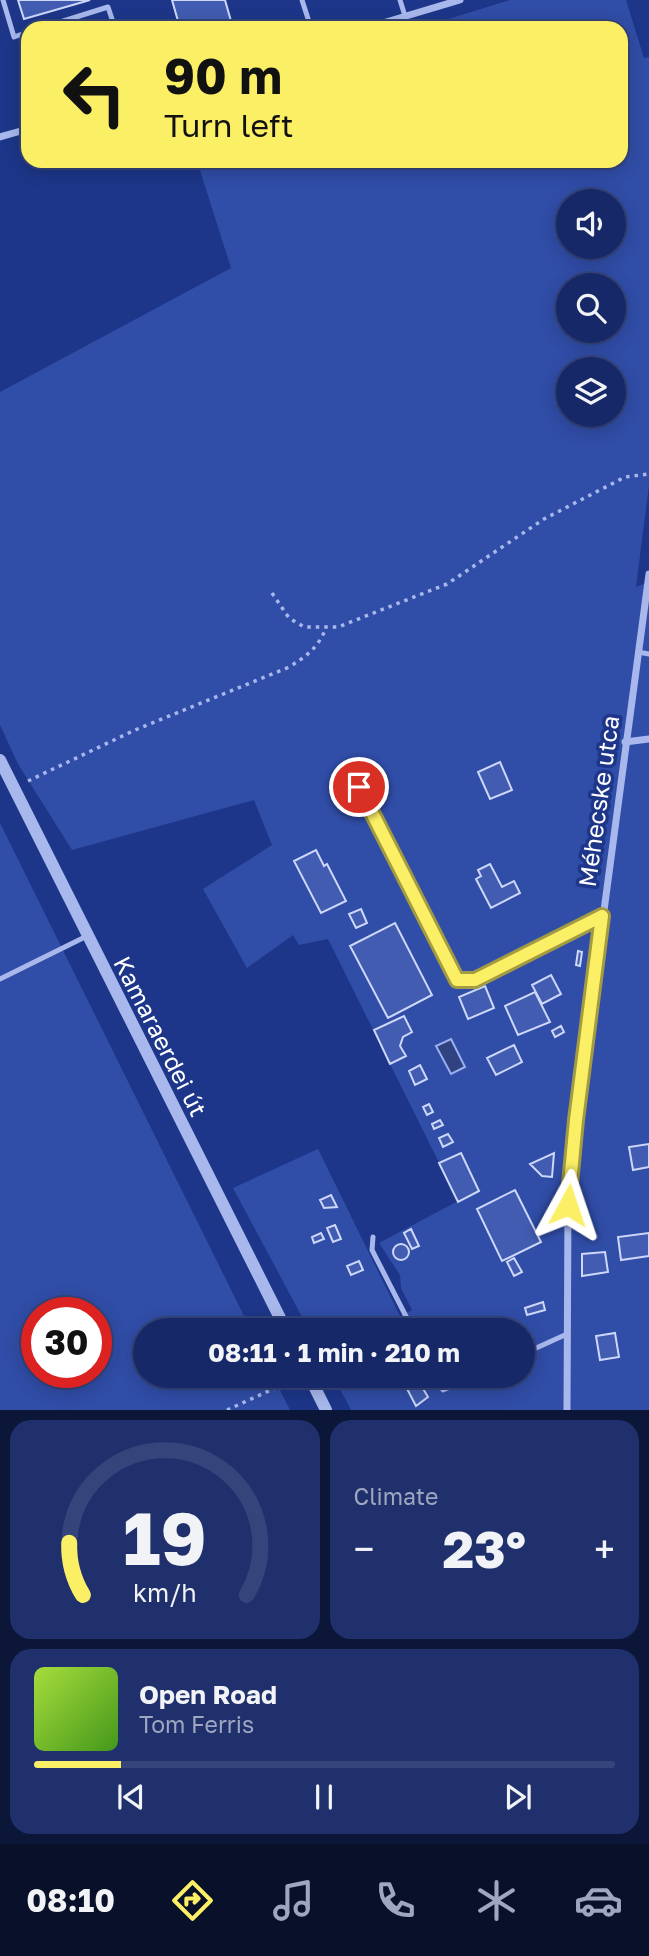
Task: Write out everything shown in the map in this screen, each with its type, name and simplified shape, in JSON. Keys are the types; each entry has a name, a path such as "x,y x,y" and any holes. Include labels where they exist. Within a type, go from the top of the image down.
{"street":[{"path":"389,21 460,0"},
{"path":"0,137 21,131"},
{"name":"Méhecske utca","path":"567,1410 568,1205 576,1120 649,574"},
{"path":"625,742 649,738"},
{"name":"Kamaraerdei út","path":"0,760 280,1318"},
{"path":"315,1388 326,1410"}],"lane":[{"path":"3,0 14,37 21,34"},
{"path":"302,0 308,21"},
{"path":"400,0 405,16"},
{"path":"63,21 108,7 113,21"},
{"path":"638,652 649,654"},
{"path":"359,787 457,980 475,980 602,916"},
{"path":"0,979 88,936"},
{"path":"373,1237 372,1250 407,1318"},
{"path":"535,1349 567,1334"}],"path":[{"path":"272,593 289,618 304,628 326,628 349,623 447,584 544,519 625,477 649,474"},
{"path":"14,788 135,730 287,668 308,656 326,628"},
{"path":"227,1410 276,1388"}],"shaded area":[{"path":"510,0 626,0 644,58 649,57 649,485 636,587 649,582 649,1410 351,1410 339,1388 535,1388 535,1318 303,1318 233,1188 318,1149 400,1316 412,1310 401,1288 400,1275 379,1243 458,1201 328,939 299,945 293,935 247,968 203,889 272,845 254,800 72,850 18,764 0,725 0,392 231,268 199,168 628,168 628,21 442,21"},
{"path":"0,823 245,1318 133,1318 133,1388 279,1388 290,1410 0,1410"},
{"path":"451,1039 465,1067 451,1074 436,1046"}],"building":[{"path":"18,0 90,0 24,19"},
{"path":"172,0 225,0 231,21 178,21"},
{"path":"500,762 512,790 490,799 478,772"},
{"path":"316,850 324,866 327,864 346,901 321,913 294,861"},
{"path":"490,864 502,887 514,881 520,893 491,908 476,879 481,876 478,870"},
{"path":"361,909 367,923 356,928 349,914"},
{"path":"395,923 432,995 388,1018 350,946"},
{"path":"578,951 582,952 580,966 576,965"},
{"path":"551,975 561,994 542,1004 532,985"},
{"path":"485,986 494,1008 468,1019 459,997"},
{"path":"535,992 550,1022 518,1035 505,1006"},
{"path":"404,1016 412,1032 403,1037 400,1046 406,1056 390,1064 374,1030"},
{"path":"561,1026 564,1032 555,1037 552,1031"},
{"path":"514,1045 522,1062 496,1075 487,1058"},
{"path":"420,1065 427,1079 415,1085 409,1071"},
{"path":"429,1104 433,1112 427,1115 423,1107"},
{"path":"440,1120 443,1125 434,1129 432,1124"},
{"path":"448,1134 453,1142 443,1147 439,1138"},
{"path":"649,1144 649,1167 633,1170 629,1147"},
{"path":"461,1153 479,1191 458,1202 439,1163"},
{"path":"554,1153 552,1177 542,1176 530,1164"},
{"path":"515,1190 541,1242 502,1261 477,1209"},
{"path":"331,1195 337,1207 324,1208 320,1200"},
{"path":"335,1225 341,1239 333,1242 327,1228"},
{"path":"411,1229 419,1246 412,1249 404,1233"},
{"path":"321,1233 324,1239 314,1243 312,1237"},
{"path":"649,1233 649,1256 621,1260 618,1237"},
{"path":"398,1244 404,1244 409,1252 407,1258 398,1260 393,1255 393,1249"},
{"path":"605,1252 608,1272 582,1276 582,1254"},
{"path":"514,1258 522,1272 514,1276 507,1262"},
{"path":"359,1261 363,1270 351,1275 347,1266"},
{"path":"543,1302 545,1310 527,1315 525,1308"},
{"path":"615,1333 619,1357 600,1360 596,1336"},
{"path":"407,1388 423,1388 428,1397 416,1406"}],"route":[{"path":"359,787 457,980 475,980 602,916 568,1205"}]}
